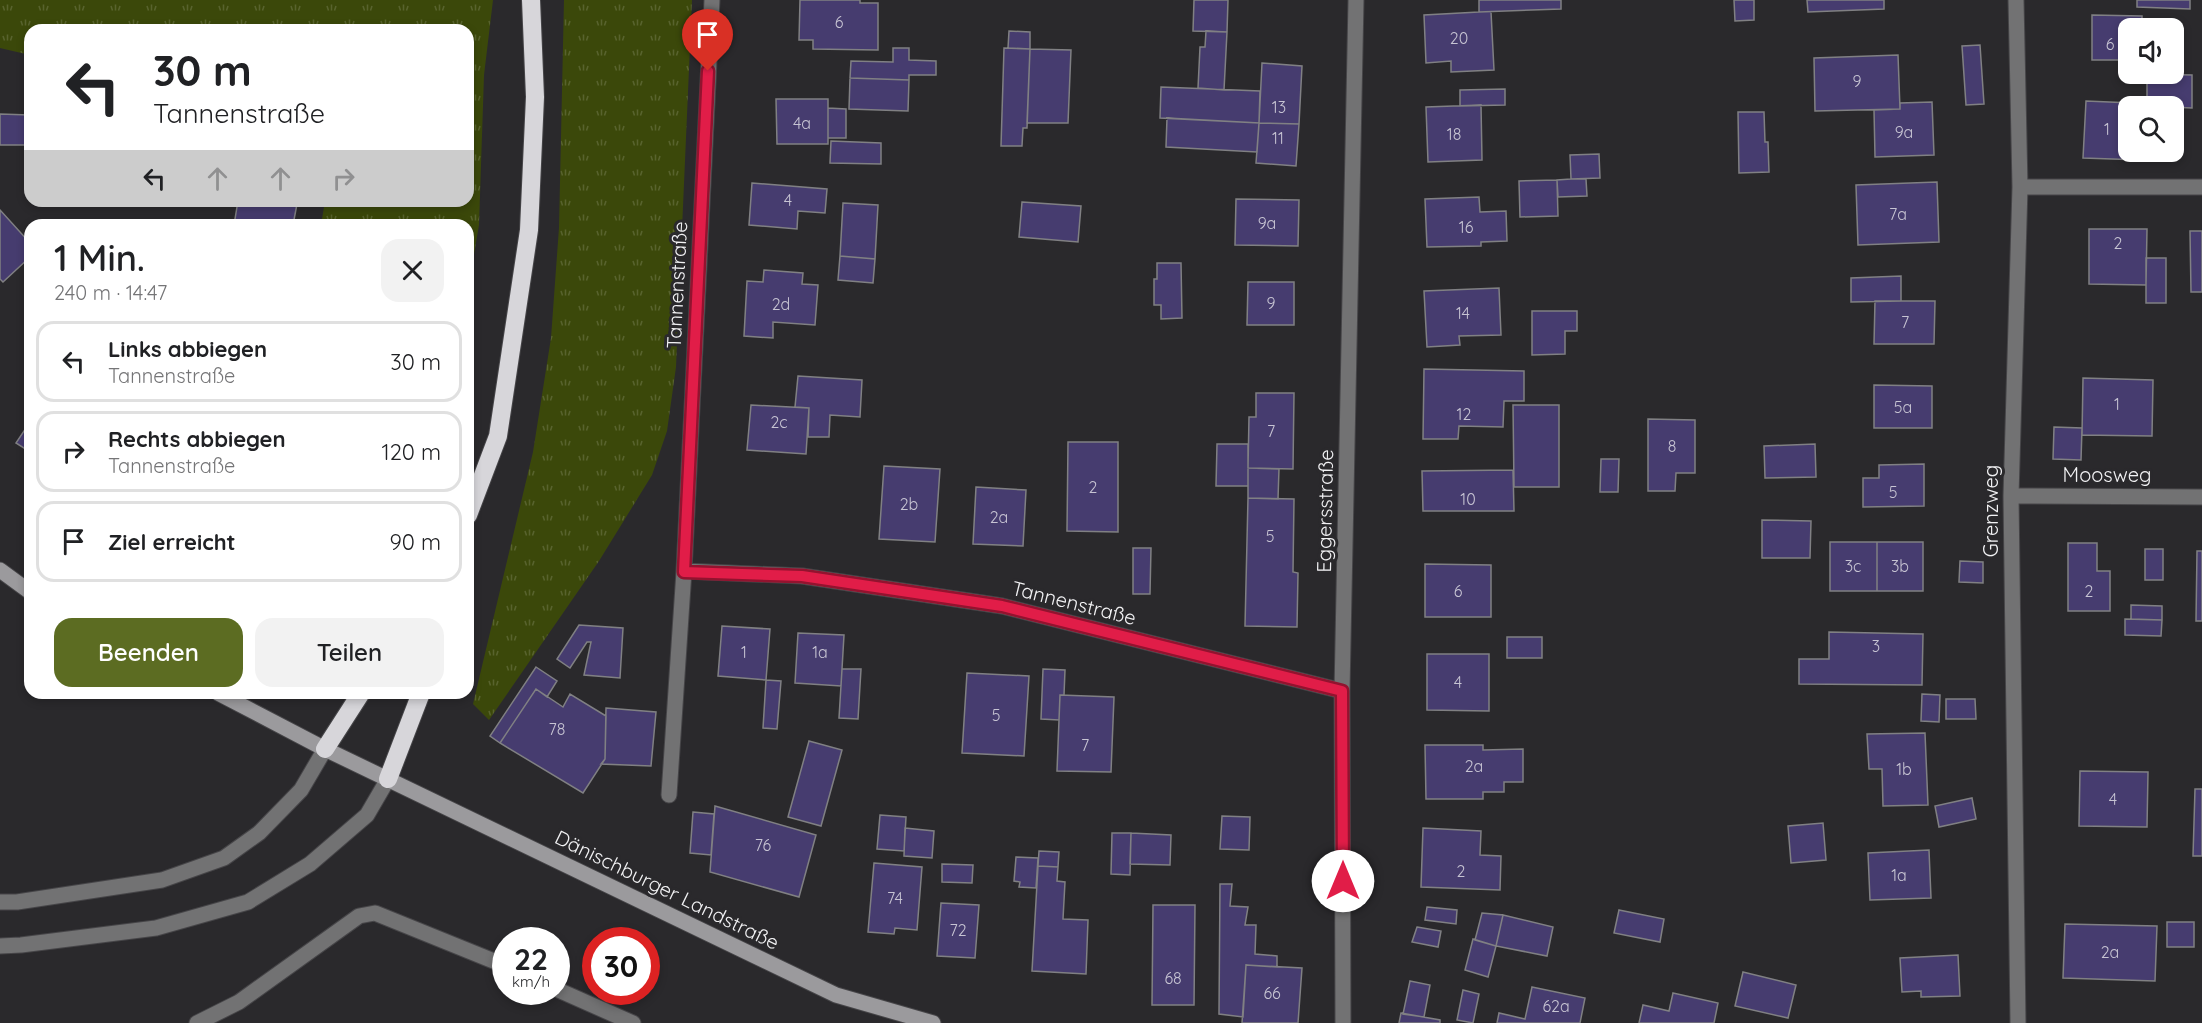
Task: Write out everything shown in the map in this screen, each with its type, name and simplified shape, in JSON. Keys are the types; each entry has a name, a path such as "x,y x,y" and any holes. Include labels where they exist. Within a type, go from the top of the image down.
{"highway":[{"path":"474,499 498,436 529,230 535,97 531,0"},
{"path":"325,749 357,699"},
{"path":"388,779 419,699"}],"street":[{"name":"Tannenstraße","path":"669,795 684,572 712,0"},
{"name":"Eggersstraße","path":"1343,1023 1342,691 1356,0"},
{"name":"Grenzweg","path":"2016,0 2020,188 2011,496 2018,1023"},
{"path":"2020,188 2202,187"},
{"name":"Moosweg","path":"2011,496 2202,496"},
{"path":"0,570 24,588"},
{"name":"Tannenstraße","path":"684,572 802,576 1002,606 1342,691"},
{"name":"Dänischburger Landstraße","path":"229,699 325,749 836,995 933,1023"},
{"path":"0,902 17,902 162,880 224,858 259,833 301,790 325,749"},
{"path":"0,946 156,928 248,902 310,864 367,815 388,779"},
{"path":"197,1023 239,1002 358,916 375,913 492,960"},
{"path":"570,995 633,1023"}],"green space":[{"path":"0,0 493,0 484,75 479,225 474,254 474,219 322,219 324,207 474,207 474,24 24,24 24,54 0,48"},
{"path":"564,0 692,0 676,367 667,431 652,475 599,561 489,720 473,704 533,452 551,338 559,228"}],"building":[{"path":"800,0 860,0 860,3 878,3 878,50 813,49 813,40 799,40"},
{"path":"1194,0 1228,0 1227,32 1193,31"},
{"path":"1479,0 1561,0 1561,9 1479,12"},
{"path":"1734,0 1754,0 1754,20 1735,21"},
{"path":"1807,0 1884,0 1884,9 1808,12"},
{"path":"2137,0 2190,0 2190,9 2137,7"},
{"path":"1491,12 1494,70 1451,72 1451,61 1426,63 1424,15"},
{"path":"2092,15 2142,16 2142,18 2118,18 2118,60 2092,60"},
{"path":"1009,31 1030,32 1030,49 1008,48"},
{"path":"1206,31 1227,32 1224,90 1198,88 1200,47 1205,47"},
{"path":"1980,45 1984,104 1966,105 1962,46"},
{"path":"893,48 909,48 909,60 936,61 936,75 909,75 909,80 850,78 851,61 893,62"},
{"path":"1004,48 1030,49 1027,128 1023,128 1022,146 1001,146"},
{"path":"1030,49 1071,50 1068,123 1027,123"},
{"path":"1898,55 1900,109 1815,111 1814,58"},
{"path":"1262,63 1302,66 1299,124 1259,123"},
{"path":"2184,75 2192,75 2192,108 2184,108 2184,96 2147,96 2147,84 2184,84"},
{"path":"850,78 909,80 908,111 849,109"},
{"path":"1161,87 1260,91 1259,123 1160,118"},
{"path":"1505,89 1505,105 1460,106 1460,90"},
{"path":"776,99 828,99 828,144 777,144"},
{"path":"2086,101 2118,102 2118,159 2083,158"},
{"path":"1932,102 1934,155 1875,157 1874,110 1900,109 1900,103"},
{"path":"1481,105 1482,160 1428,162 1426,107"},
{"path":"828,108 846,109 846,138 828,138"},
{"path":"1738,112 1764,112 1769,172 1739,173"},
{"path":"0,114 24,115 24,145 0,145"},
{"path":"1167,118 1259,123 1257,152 1166,147"},
{"path":"1259,123 1299,124 1296,166 1256,163"},
{"path":"831,141 881,143 881,164 830,163"},
{"path":"1599,154 1600,178 1571,179 1570,155"},
{"path":"1586,179 1587,196 1558,197 1557,180"},
{"path":"1557,180 1558,216 1520,217 1519,181"},
{"path":"1937,182 1939,242 1858,245 1856,185"},
{"path":"752,183 827,189 825,213 798,211 797,229 749,225"},
{"path":"1479,197 1480,212 1506,211 1507,241 1481,242 1481,246 1427,247 1425,199"},
{"path":"1236,199 1299,200 1298,246 1235,245"},
{"path":"1022,202 1081,206 1078,242 1019,237"},
{"path":"843,203 878,205 875,259 840,256"},
{"path":"237,207 296,207 294,219 235,219"},
{"path":"0,210 24,236 24,263 3,282 0,279"},
{"path":"2089,229 2147,229 2146,285 2089,284"},
{"path":"2190,231 2202,231 2202,292 2191,292"},
{"path":"840,256 875,259 873,283 838,280"},
{"path":"2146,258 2166,258 2166,303 2146,303"},
{"path":"1157,263 1181,263 1182,318 1161,319 1161,305 1154,305 1154,279 1157,279"},
{"path":"764,270 803,273 802,284 818,285 815,325 773,322 773,338 744,336 747,281 763,282"},
{"path":"1901,276 1901,301 1851,302 1851,278"},
{"path":"1248,282 1294,282 1294,325 1247,325"},
{"path":"1499,288 1501,335 1459,336 1460,345 1427,347 1424,291"},
{"path":"1875,301 1935,301 1934,344 1874,344"},
{"path":"1532,311 1577,311 1577,331 1565,331 1565,354 1532,355"},
{"path":"1424,369 1524,371 1524,401 1504,401 1503,427 1459,426 1458,439 1423,439"},
{"path":"798,376 862,380 860,417 830,415 829,437 808,437 809,408 795,407"},
{"path":"2083,378 2153,380 2152,436 2082,435"},
{"path":"1874,385 1932,386 1932,428 1874,428"},
{"path":"1256,393 1294,393 1293,469 1248,468 1249,417 1256,417"},
{"path":"751,405 809,408 806,454 747,450"},
{"path":"1513,405 1559,405 1559,487 1514,487"},
{"path":"1648,419 1695,420 1695,473 1676,473 1675,491 1648,491"},
{"path":"2054,427 2082,428 2081,460 2053,459"},
{"path":"24,431 24,448 16,443"},
{"path":"1068,442 1118,442 1118,532 1067,531"},
{"path":"1217,444 1248,444 1248,486 1216,486"},
{"path":"1815,444 1816,477 1765,478 1764,446"},
{"path":"1601,459 1619,459 1618,492 1600,492"},
{"path":"1924,464 1924,506 1863,507 1863,478 1879,478 1879,465"},
{"path":"884,466 940,469 935,542 879,539"},
{"path":"1248,468 1279,469 1278,499 1248,498"},
{"path":"1513,470 1514,511 1423,511 1422,471"},
{"path":"976,487 1026,490 1023,546 973,544"},
{"path":"1248,498 1294,499 1293,572 1298,573 1297,627 1245,626"},
{"path":"1762,520 1811,521 1810,558 1762,558"},
{"path":"1830,542 1877,542 1877,591 1830,591"},
{"path":"1877,542 1923,542 1923,591 1877,591"},
{"path":"2068,543 2097,543 2097,571 2110,571 2110,611 2068,611"},
{"path":"1133,548 1151,548 1150,594 1133,594"},
{"path":"2145,549 2163,549 2163,580 2145,580"},
{"path":"2197,551 2202,551 2202,621 2196,621"},
{"path":"1960,561 1983,562 1983,583 1959,582"},
{"path":"1425,564 1491,565 1491,617 1425,617"},
{"path":"2131,605 2162,606 2162,620 2131,619"},
{"path":"2125,619 2162,620 2161,636 2125,635"},
{"path":"579,625 623,628 620,678 584,675 591,642 587,642 570,668 557,659"},
{"path":"722,626 770,629 766,680 718,676"},
{"path":"1829,632 1923,634 1922,685 1799,684 1799,659 1829,659"},
{"path":"798,633 844,635 841,686 795,683"},
{"path":"1507,637 1542,637 1542,658 1507,658"},
{"path":"1427,654 1489,654 1489,711 1427,710"},
{"path":"536,667 557,681 547,697 536,689 500,743 490,736"},
{"path":"842,669 861,669 858,719 839,718"},
{"path":"1043,669 1065,670 1064,695 1060,695 1059,720 1041,719"},
{"path":"967,673 1029,676 1024,756 962,753"},
{"path":"766,680 781,681 777,729 763,728"},
{"path":"536,689 563,707 570,694 606,716 605,759 583,793 500,743"},
{"path":"1922,694 1940,695 1939,722 1921,721"},
{"path":"1060,695 1114,697 1111,772 1057,771"},
{"path":"1946,699 1975,699 1976,719 1946,719"},
{"path":"606,708 656,712 651,766 601,764 605,759"},
{"path":"1925,733 1928,805 1883,806 1882,769 1869,769 1867,734"},
{"path":"809,741 842,750 821,826 788,817"},
{"path":"1425,745 1483,745 1483,750 1523,749 1523,782 1504,782 1504,792 1483,792 1483,799 1426,799"},
{"path":"2080,771 2148,772 2147,827 2079,826"},
{"path":"2195,789 2202,789 2202,856 2193,856"},
{"path":"1972,798 1976,819 1939,827 1935,806"},
{"path":"715,806 816,835 799,897 710,872"},
{"path":"693,812 714,814 711,855 690,853"},
{"path":"880,815 906,817 904,851 877,849"},
{"path":"1222,816 1250,817 1249,850 1220,849"},
{"path":"1823,823 1826,860 1791,863 1788,826"},
{"path":"905,828 934,831 932,858 904,856"},
{"path":"1423,828 1481,831 1480,855 1501,856 1500,890 1421,887"},
{"path":"1112,833 1131,833 1130,875 1111,874"},
{"path":"1131,833 1171,835 1170,865 1130,864"},
{"path":"1929,850 1931,898 1870,900 1868,853"},
{"path":"1039,851 1059,852 1058,867 1038,866"},
{"path":"1016,857 1038,858 1036,888 1019,887 1020,882 1014,881"},
{"path":"874,863 922,867 917,930 895,928 894,934 868,932"},
{"path":"942,864 973,865 972,883 942,882"},
{"path":"1038,866 1058,867 1057,881 1065,882 1063,919 1088,920 1086,974 1032,971"},
{"path":"1220,884 1232,884 1230,906 1248,907 1245,925 1256,925 1255,954 1277,956 1277,967 1246,965 1243,1017 1219,1014"},
{"path":"941,903 979,905 975,958 937,956"},
{"path":"1153,905 1195,905 1194,1005 1152,1005"},
{"path":"1427,907 1457,910 1456,924 1425,920"},
{"path":"1619,910 1664,919 1660,942 1614,933"},
{"path":"1482,913 1503,915 1496,946 1475,940"},
{"path":"1503,915 1553,927 1547,956 1496,946"},
{"path":"2167,922 2194,922 2194,947 2167,947"},
{"path":"2065,924 2157,926 2155,981 2063,978"},
{"path":"1417,927 1441,931 1438,947 1412,942"},
{"path":"1473,939 1496,946 1488,977 1465,970"},
{"path":"1958,955 1960,996 1921,997 1921,991 1902,992 1900,958"},
{"path":"1246,965 1302,968 1298,1023 1242,1023"},
{"path":"1743,972 1796,985 1788,1018 1735,1006"},
{"path":"1410,981 1430,985 1424,1017 1403,1014"},
{"path":"1532,987 1585,998 1580,1023 1497,1023 1499,1013 1525,1019"},
{"path":"1463,990 1479,994 1473,1023 1457,1020"},
{"path":"1673,993 1718,1003 1714,1023 1639,1023 1643,1005 1669,1011"},
{"path":"1401,1013 1440,1020 1440,1023 1399,1023"}],"route":[{"path":"708,71 684,572 802,576 1002,606 1342,691 1343,881"}]}
